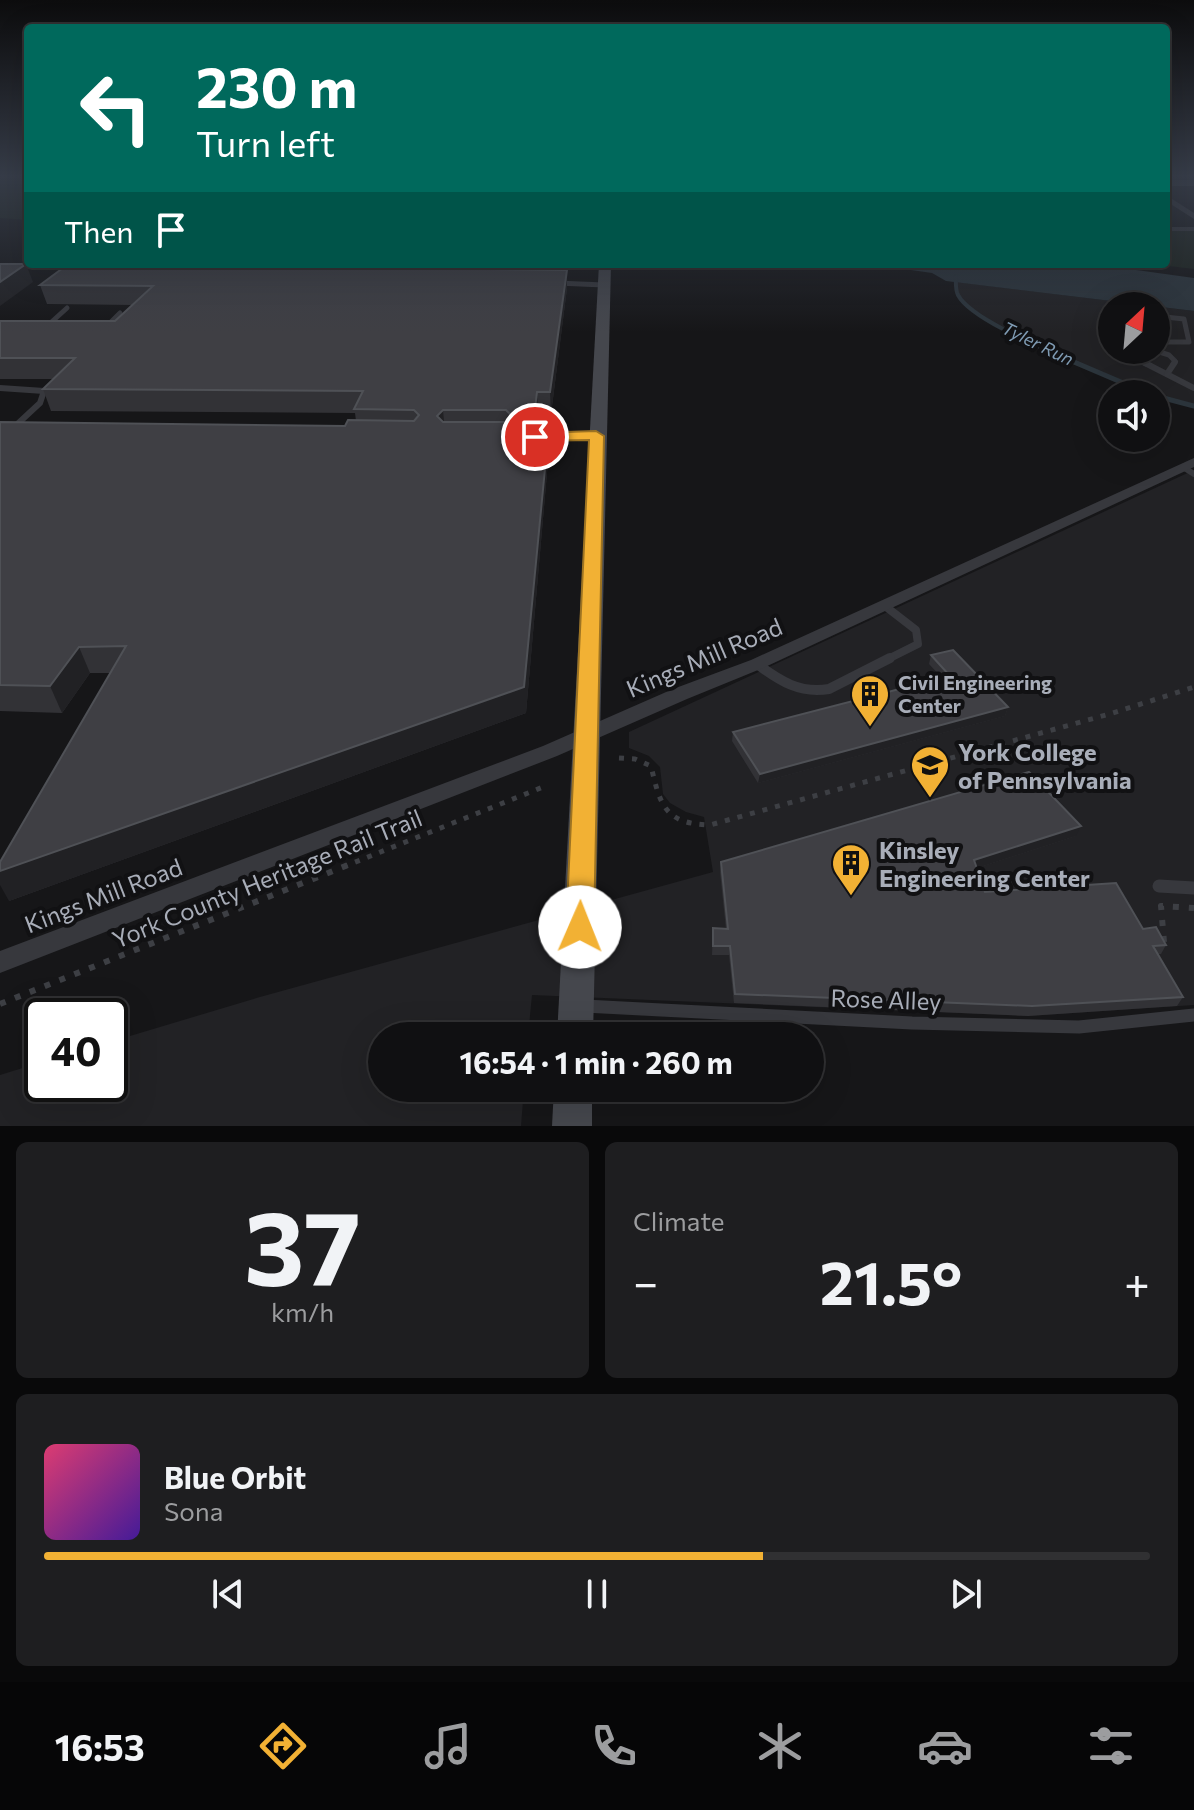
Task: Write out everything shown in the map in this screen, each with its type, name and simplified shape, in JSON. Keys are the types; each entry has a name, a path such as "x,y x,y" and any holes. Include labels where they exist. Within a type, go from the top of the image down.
{"street":[{"path":"576,1021 596,436 605,274"},
{"name":"Kings Mill Road","path":"0,962 585,736 757,664 1190,467"},
{"path":"572,1126 573,1102"}],"lane":[{"path":"1170,229 1194,229"},
{"path":"548,283 605,274"},
{"path":"37,336 67,308"},
{"path":"98,336 120,313"},
{"path":"1170,318 1184,319 1189,342 1170,342"},
{"path":"1167,374 1175,361 1170,356"},
{"path":"1148,364 1194,388"},
{"path":"0,388 44,391 40,403 10,431"},
{"path":"0,431 25,431"},
{"path":"535,437 596,436"},
{"path":"757,664 795,689 816,692 829,689 918,644 916,630 885,606"},
{"path":"1159,886 1194,888"},
{"name":"Rose Alley","path":"576,1021 1079,1027 1194,1015"}],"path":[{"path":"619,758 635,759 651,766 656,794 666,811 697,825 710,825 1113,713 1194,687"},
{"name":"York County Heritage Rail Trail","path":"0,1004 548,785"},
{"path":"1156,945 1164,944 1161,906 1194,908"}],"shaded area":[{"path":"1170,230 1194,231 1194,269 1170,266"},
{"path":"897,268 1122,268 1194,278 1194,311 1170,308 1170,292 1098,292 1098,299 946,281 932,273"},
{"path":"956,282 1098,299 1098,364 1170,364 1170,308 1194,311 1194,406 1170,400 1170,380 1116,380 1011,334 966,304 956,292"},
{"name":"York College of Pennsylvania","path":"1194,470 1194,1005 1028,1016 532,995 529,1022 368,1022 368,1102 523,1102 521,1126 0,1126 0,1075 24,1068 24,1102 128,1102 128,1037 713,872 704,817 670,803 663,794 660,767 649,756 629,748 629,732"}],"building":[{"path":"0,264 24,264 24,265 0,282"},
{"path":"63,268 567,270 550,392 537,392 535,409 528,414 533,420 531,428 549,427 524,687 0,871 0,862 126,646 79,647 50,686 0,685 0,422 345,426 348,420 414,421 419,415 414,410 354,409 363,391 43,389 75,358 0,358 0,321 115,321 153,286 40,285","holes":["443,410 506,410 512,416 506,422 443,422 437,416"]},
{"name":"Civil Engineering Center","path":"953,650 1008,707 760,774 733,732 950,676 931,655"},
{"name":"Kinsley Engineering Center","path":"1029,772 1081,826 974,860 985,892 1116,883 1143,929 1156,927 1166,945 1153,946 1183,997 1032,1006 735,994 730,946 713,946 713,928 728,929 721,862"}],"waterway":[{"name":"Tyler Run","path":"956,276 958,295 979,315 1079,364"},
{"name":"Tyler Run","path":"1074,362 1116,380"},
{"name":"Tyler Run","path":"1170,400 1194,406"}],"place":[{"name":"Civil Engineering Center","path":"870,728"},
{"name":"York College of Pennsylvania","path":"930,799"},
{"name":"Kinsley Engineering Center","path":"851,897"}],"route":[{"path":"535,437 596,436 580,927"}]}
